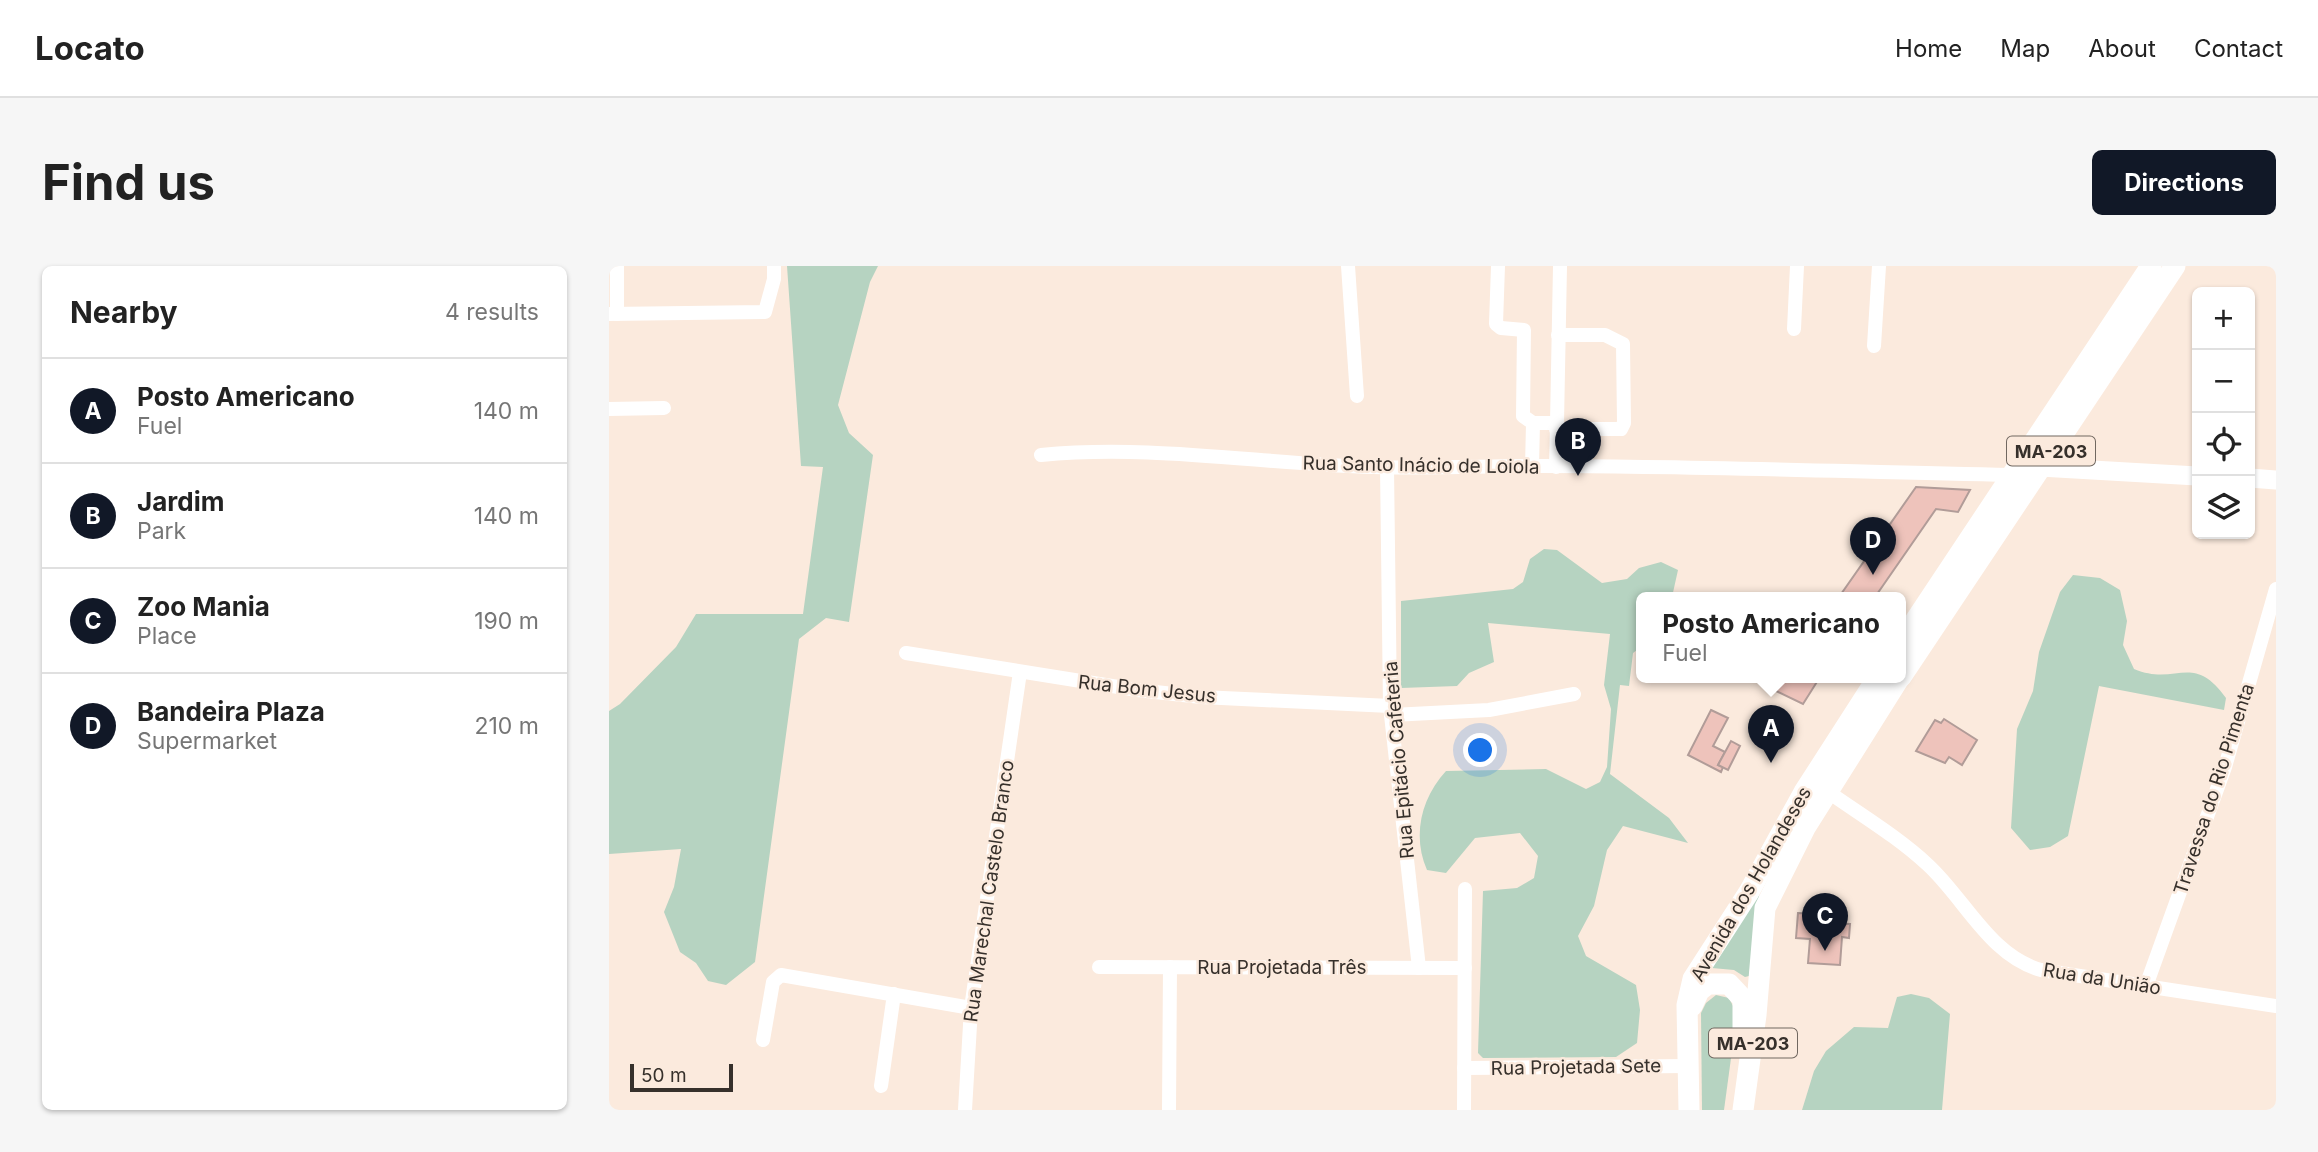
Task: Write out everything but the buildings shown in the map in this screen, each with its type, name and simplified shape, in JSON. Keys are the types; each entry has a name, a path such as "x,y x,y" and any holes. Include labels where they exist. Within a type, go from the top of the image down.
{"main road":[{"name":"MA-203","path":"1906,634 2151,266"},
{"name":"Avenida dos Holandeses","path":"1906,668 2175,266"},
{"name":"Avenida dos Holandeses","path":"1689,1110 1688,999 1693,979 1749,892 1804,792 1874,683"},
{"name":"Avenida dos Holandeses","path":"1743,1110 1756,1015 1764,914 1784,866 1827,791 1896,683"},
{"path":"1687,1032 1693,1002 1703,987 1724,982 1738,990 1745,1009 1735,1110"}],"street":[{"path":"617,266 613,314 765,312 774,279 774,266"},
{"path":"1348,266 1357,396"},
{"path":"1498,266 1496,324 1501,328 1524,330 1523,416 1532,423 1621,429 1624,423 1623,344 1605,335 1558,335"},
{"path":"1556,467 1560,266"},
{"path":"1794,329 1797,266"},
{"path":"1874,346 1879,266"},
{"path":"609,409 664,408"},
{"path":"1532,423 1532,467"},
{"name":"Rua Santo Inácio de Loiola","path":"1041,456 1090,452 1148,453 1314,466 1556,467 2011,475"},
{"name":"Rua Epitácio Cafeteria","path":"1387,467 1391,710 1419,968"},
{"path":"2040,467 2192,476"},
{"path":"2255,478 2276,480"},
{"name":"Travessa do Rio Pimenta","path":"2146,986 2225,767 2276,589"},
{"name":"Rua Bom Jesus","path":"906,653 1082,683 1201,697 1391,710 1489,710 1574,694"},
{"name":"Rua Marechal Castelo Branco","path":"965,1110 971,1008 1020,672"},
{"name":"Rua da União","path":"1827,791 1927,864 1995,942 2014,958 2041,970 2276,1006"},
{"path":"1464,1110 1465,889"},
{"name":"Rua Projetada Três","path":"1099,967 1465,968"},
{"path":"1169,1110 1170,967"},
{"path":"763,1040 775,978 791,977 971,1008"},
{"path":"881,1086 894,994"},
{"name":"Rua Projetada Sete","path":"1464,1068 1688,1066"}],"green space":[{"path":"787,266 878,266 870,282 838,405 849,433 873,455 849,622 826,618 799,639 755,962 726,985 708,981 696,963 680,952 664,912 674,887 681,849 609,854 609,711 620,704 676,647 696,614 803,614 823,467 801,466"},
{"path":"1544,549 1557,550 1602,583 1627,579 1639,568 1661,562 1678,570 1673,592 1636,592 1636,651 1633,653 1629,686 1620,685 1610,774 1669,818 1688,843 1623,826 1607,850 1594,906 1578,936 1586,956 1636,985 1640,1010 1637,1043 1616,1057 1483,1058 1478,1053 1483,891 1517,888 1534,878 1538,856 1520,833 1475,838 1446,873 1427,870 1422,857 1421,818 1430,793 1446,771 1546,769 1586,789 1600,782 1607,767 1611,709 1604,685 1610,634 1488,623 1494,662 1469,673 1457,686 1401,688 1401,601 1513,589 1523,582 1530,559"},
{"path":"2073,575 2100,578 2120,590 2127,621 2123,645 2134,669 2162,675 2193,673 2203,676 2226,698 2224,710 2099,686 2068,836 2050,847 2030,850 2011,828 2017,729 2033,691 2039,652 2060,592"},
{"path":"1757,891 1759,897 1749,976 1745,977 1734,970 1712,968"},
{"path":"1911,994 1929,998 1950,1014 1942,1110 1802,1110 1814,1071 1826,1051 1854,1027 1888,1028 1897,997"},
{"path":"1716,995 1729,998 1737,1014 1724,1110 1702,1110 1701,1013 1706,1003"}],"place":[{"name":"Jardim","path":"1578,476"},
{"name":"Bandeira Plaza","path":"1873,575"},
{"name":"Posto Americano","path":"1771,763"},
{"name":"Zoo Mania","path":"1825,951"}]}
